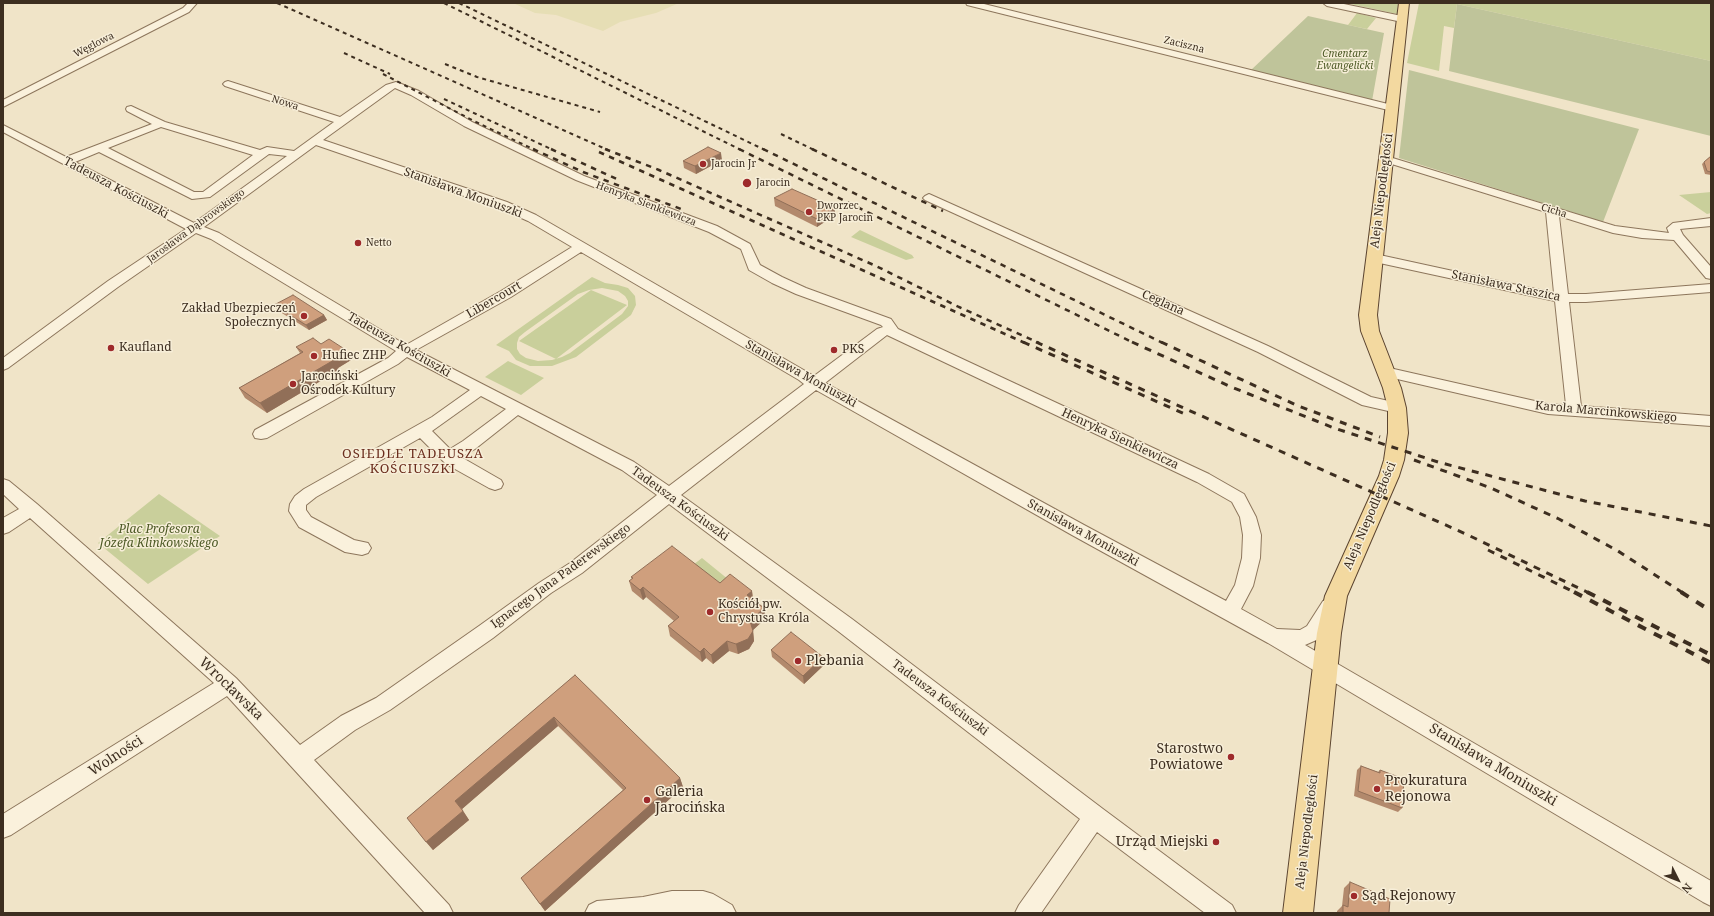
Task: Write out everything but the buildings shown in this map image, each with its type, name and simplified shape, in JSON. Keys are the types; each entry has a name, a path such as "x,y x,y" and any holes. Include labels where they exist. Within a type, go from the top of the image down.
{"main road":[{"name":"Aleja Niepodległości","path":"1298,913 1329,633 1336,596 1389,476 1394,460 1398,433 1397,408 1392,388 1370,331 1369,308 1404,3"}],"street":[{"name":"Węglowa","path":"3,104 186,10 193,3"},
{"name":"Zaciszna","path":"970,3 1392,108"},
{"path":"1327,3 1402,19"},
{"name":"Nowa","path":"228,84 341,121"},
{"name":"Henryka Sienkiewicza","path":"388,87 396,85 415,93 468,124 580,178 713,229 746,247 754,267 777,280 801,291 886,322 891,328 890,331 1203,478 1238,498 1248,517 1252,535 1251,558 1244,586 1230,613"},
{"name":"Jarosława Dąbrowskiego","path":"3,365 122,278 195,228 294,154 388,87"},
{"path":"131,109 161,124 262,154"},
{"path":"66,161 161,124"},
{"name":"Tadeusza Kościuszki","path":"3,128 182,223 215,236 406,351 628,466 844,625 1095,817 1224,913"},
{"name":"Stanisława Moniuszki","path":"314,141 503,205 532,218 816,383 1078,530 1275,637 1711,894"},
{"path":"99,148 192,196 206,195 267,150 294,154"},
{"name":"Cicha","path":"1386,159 1612,229 1642,234 1678,237"},
{"name":"Ceglana","path":"930,198 1256,346 1367,402 1397,408"},
{"path":"1552,211 1574,412"},
{"path":"1711,222 1673,228 1678,237 1711,275"},
{"name":"Libercourt","path":"261,434 393,361 417,343 506,294 581,247"},
{"name":"Stanisława Staszica","path":"1375,258 1561,298 1586,298 1711,288"},
{"path":"816,383 882,332 890,331"},
{"name":"Karola Marcinkowskiego","path":"1385,372 1537,407 1574,412 1711,421"},
{"name":"Ignacego Jana Paderewskiego","path":"299,758 348,723 383,704 486,632 545,588 576,568 816,383"},
{"path":"362,548 351,547 306,522 297,511 298,504 310,493 422,431 480,390"},
{"path":"449,457 469,445 516,409"},
{"path":"422,431 449,457 495,484"},
{"name":"Wrocławska","path":"3,485 229,684 299,758 440,913"},
{"path":"3,527 31,509"},
{"name":"Stanisława Moniuszki","path":"1275,637 1300,638 1308,636 1314,632 1336,596"},
{"name":"Wolności","path":"3,827 229,684"},
{"path":"1027,913 1095,817"},
{"path":"597,913 643,909 672,903 703,903 713,906 724,913"}],"shaded area":[{"path":"513,3 679,3 656,13 620,22 603,31 556,15 535,13"}],"green space":[{"path":"1346,3 1398,3 1397,14"},
{"path":"1419,3 1711,3 1711,61 1457,4 1454,28 1444,26 1439,71 1407,63"},
{"path":"1457,4 1711,61 1711,136 1449,71"},
{"path":"1357,13 1376,18 1367,29 1348,25"},
{"name":"Cmentarz Ewangelicki","path":"1308,16 1384,33 1372,101 1250,71"},
{"path":"1409,70 1639,129 1603,222 1399,158"},
{"path":"1711,192 1711,213 1707,214 1679,195"},
{"path":"860,230 912,255 914,258 906,260 851,237"},
{"path":"592,277 605,283 628,288 635,296 636,305 631,315 576,357 552,366 530,366 516,360 509,351 496,345","holes":["602,288 618,291 625,296 628,301 628,306 622,314 570,353 552,360 538,361 526,358 520,354 517,349 519,337 578,294 589,290"]},
{"path":"591,290 627,305 556,359 519,341"},
{"path":"508,361 544,378 521,395 485,377"},
{"name":"Plac Profesora Józefa Klinkowskiego","path":"159,494 220,536 148,584 98,543"},
{"path":"702,558 734,584 722,594 689,568"}],"railway":[{"path":"277,3 608,150"},
{"path":"444,3 741,150"},
{"path":"459,3 765,150"},
{"path":"344,53 390,74"},
{"path":"445,64 477,77 600,112"},
{"path":"383,74 476,122 535,150"},
{"path":"444,99 553,150"},
{"path":"781,134 814,150"},
{"path":"533,149 583,172 681,209"},
{"path":"551,149 619,180"},
{"path":"605,149 659,170 876,266 959,307 1039,343"},
{"path":"739,149 1134,343"},
{"path":"763,149 1163,343"},
{"path":"812,149 943,211"},
{"path":"599,152 1025,343"},
{"path":"1023,342 1187,415"},
{"path":"1036,342 1468,535 1588,593"},
{"path":"1132,342 1229,386 1334,428 1438,462 1585,501 1711,526"},
{"path":"1161,342 1296,405 1380,437"},
{"path":"1414,460 1491,488 1559,519 1618,551 1683,593"},
{"path":"1488,550 1575,592"},
{"path":"1575,592 1711,663"},
{"path":"1681,592 1711,611"},
{"path":"1588,593 1711,655"}],"place":[{"name":"Jarocin Jr","path":"703,164"},
{"name":"Jarocin","path":"747,183"},
{"name":"Dworzec PKP Jarocin","path":"809,212"},
{"name":"Netto","path":"358,243"},
{"name":"Zakład Ubezpieczeń Społecznych","path":"304,316"},
{"name":"Kaufland","path":"111,348"},
{"name":"PKS","path":"834,350"},
{"name":"Hufiec ZHP","path":"314,356"},
{"name":"Jarociński Ośrodek Kultury","path":"293,384"},
{"name":"Kościół pw. Chrystusa Króla","path":"710,612"},
{"name":"Plebania","path":"798,661"},
{"name":"Starostwo Powiatowe","path":"1231,757"},
{"name":"Prokuratura Rejonowa","path":"1377,789"},
{"name":"Galeria Jarocińska","path":"647,800"},
{"name":"Urząd Miejski","path":"1216,842"},
{"name":"Sąd Rejonowy","path":"1354,896"}],"district":[{"name":"OSIEDLE TADEUSZA KOŚCIUSZKI","path":"413,462"}]}
